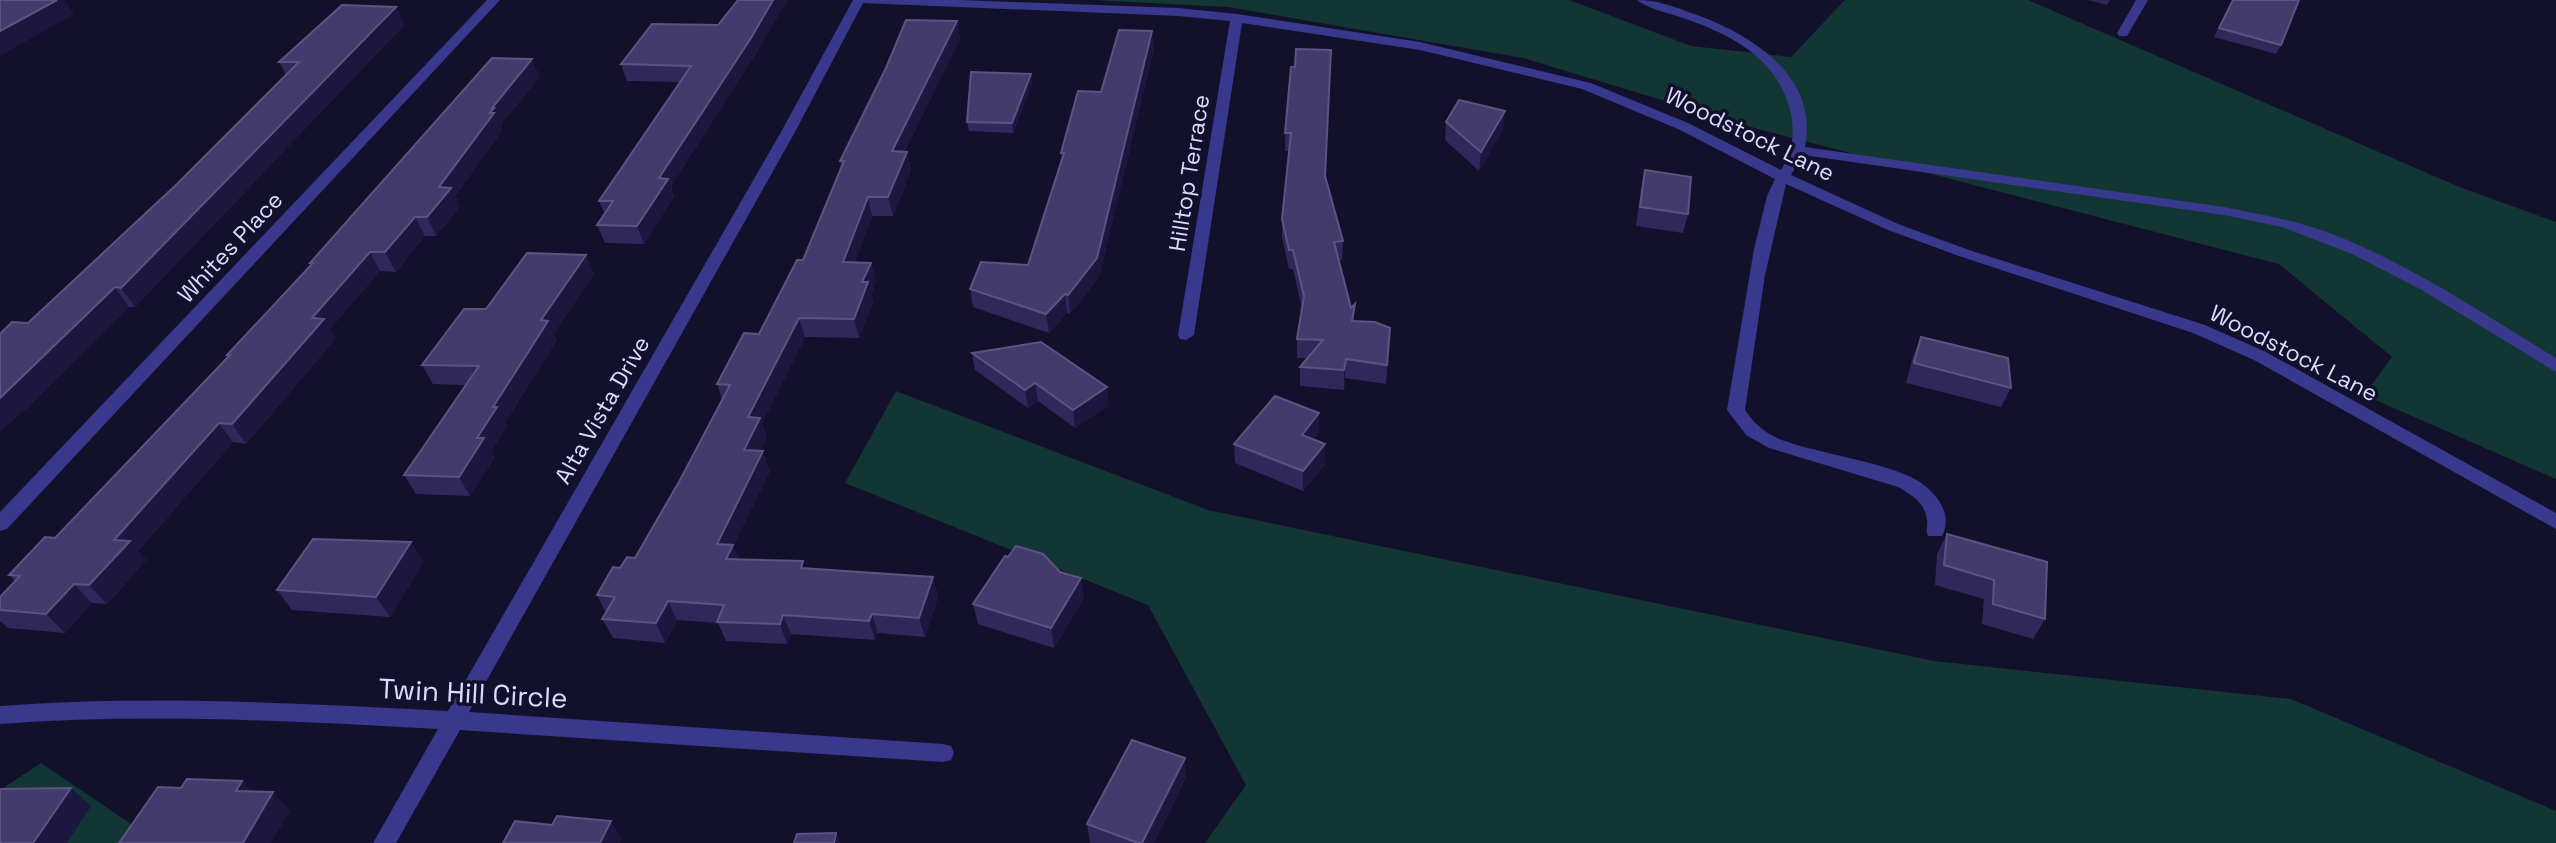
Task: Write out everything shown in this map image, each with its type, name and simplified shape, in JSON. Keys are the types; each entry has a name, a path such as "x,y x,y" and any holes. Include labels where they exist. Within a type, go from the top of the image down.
{"street":[{"name":"Whites Place","path":"0,524 494,0"},
{"name":"Woodstock Lane","path":"862,0 1165,12 1237,18 1366,36 1551,75 1628,101 1781,176 1894,227 1964,253 2199,330 2260,356 2556,522"},
{"name":"Alta Vista Drive","path":"384,843 862,0"},
{"path":"1643,0 1712,24 1756,47 1782,75 1795,100 1800,122 1798,150 1781,176 1775,193 1750,308 1736,410 1744,424 1759,437 1775,444 1904,482 1923,494 1935,509 1935,531"},
{"path":"2123,33 2142,0"},
{"name":"Hilltop Terrace","path":"1186,335 1237,18"},
{"path":"1798,150 2224,211 2287,224 2352,249 2398,271 2556,366"},
{"name":"Twin Hill Circle","path":"0,715 59,710 246,711 455,720 943,753"}],"green space":[{"path":"1092,0 1569,0 1691,46 1791,57 1845,0 2028,0 2457,186 2556,222 2556,479 2364,395 2392,357 2279,264 1754,128 1523,58 1228,7"},
{"path":"896,391 1208,510 1934,661 2291,699 2556,811 2556,843 1205,843 1246,785 1148,605 845,483"},
{"path":"41,763 159,843 0,843 0,790"}],"building":[{"path":"0,0 57,0 0,31"},
{"path":"738,0 773,0 659,178 668,179 637,226 597,225 613,201 599,201 691,66 621,64 652,24 718,25"},
{"path":"2233,0 2299,0 2281,45 2219,28"},
{"path":"342,5 396,7 121,288 115,287 0,398 0,334 12,322 28,323 177,184 299,62 279,62"},
{"path":"906,20 957,21 892,151 907,152 888,197 868,197 843,262 871,263 862,282 868,282 854,319 799,318 748,417 760,418 744,450 763,451 717,544 733,545 726,559 803,561 801,568 933,577 919,618 872,614 869,621 783,615 780,624 717,622 724,605 668,601 656,623 602,619 615,597 597,595 613,567 620,568 627,557 635,558 730,385 717,384 744,333 759,334 797,260 803,260 844,161 840,161 886,68"},
{"path":"1119,30 1152,31 1097,258 1068,295 1065,294 1046,314 970,289 981,262 1028,265 1064,153 1061,153 1078,91 1101,92"},
{"path":"1296,49 1331,50 1325,176 1343,241 1334,242 1351,308 1355,304 1352,321 1375,322 1390,328 1387,365 1346,359 1344,370 1300,367 1323,340 1297,339 1304,296 1282,219 1291,133 1285,133 1291,67 1295,67"},
{"path":"492,58 532,59 492,108 490,113 494,113 439,187 451,188 427,217 415,217 385,252 370,252 312,318 324,319 232,424 219,423 114,540 130,541 89,585 74,584 46,614 0,610 0,597 20,576 9,575 45,537 55,538 230,355 227,355 313,263 310,263"},
{"path":"971,72 1031,74 1012,123 967,122"},
{"path":"1459,100 1505,111 1481,152 1446,122"},
{"path":"1645,170 1691,177 1688,214 1640,207"},
{"path":"527,253 586,255 541,320 548,321 493,407 497,407 477,438 484,438 459,477 404,475 479,366 422,365 464,309 486,309"},
{"path":"1921,337 2008,358 2011,388 1914,363"},
{"path":"1041,342 1107,387 1073,410 1035,383 1025,390 972,353"},
{"path":"1275,396 1319,413 1302,435 1325,444 1303,471 1234,444"},
{"path":"1947,534 2047,562 2045,619 1993,604 1994,580 1944,565"},
{"path":"313,539 411,542 376,597 277,590"},
{"path":"1016,546 1043,554 1060,572 1081,578 1051,628 973,604 1005,556 1008,557"},
{"path":"1132,740 1185,758 1142,843 1087,824"},
{"path":"187,779 242,781 236,791 273,792 243,843 119,843 158,787 181,788"},
{"path":"71,788 33,843 0,843 0,789"},
{"path":"557,816 611,821 600,843 503,843 515,821 552,825"},
{"path":"836,833 834,843 794,843 797,834"}]}
